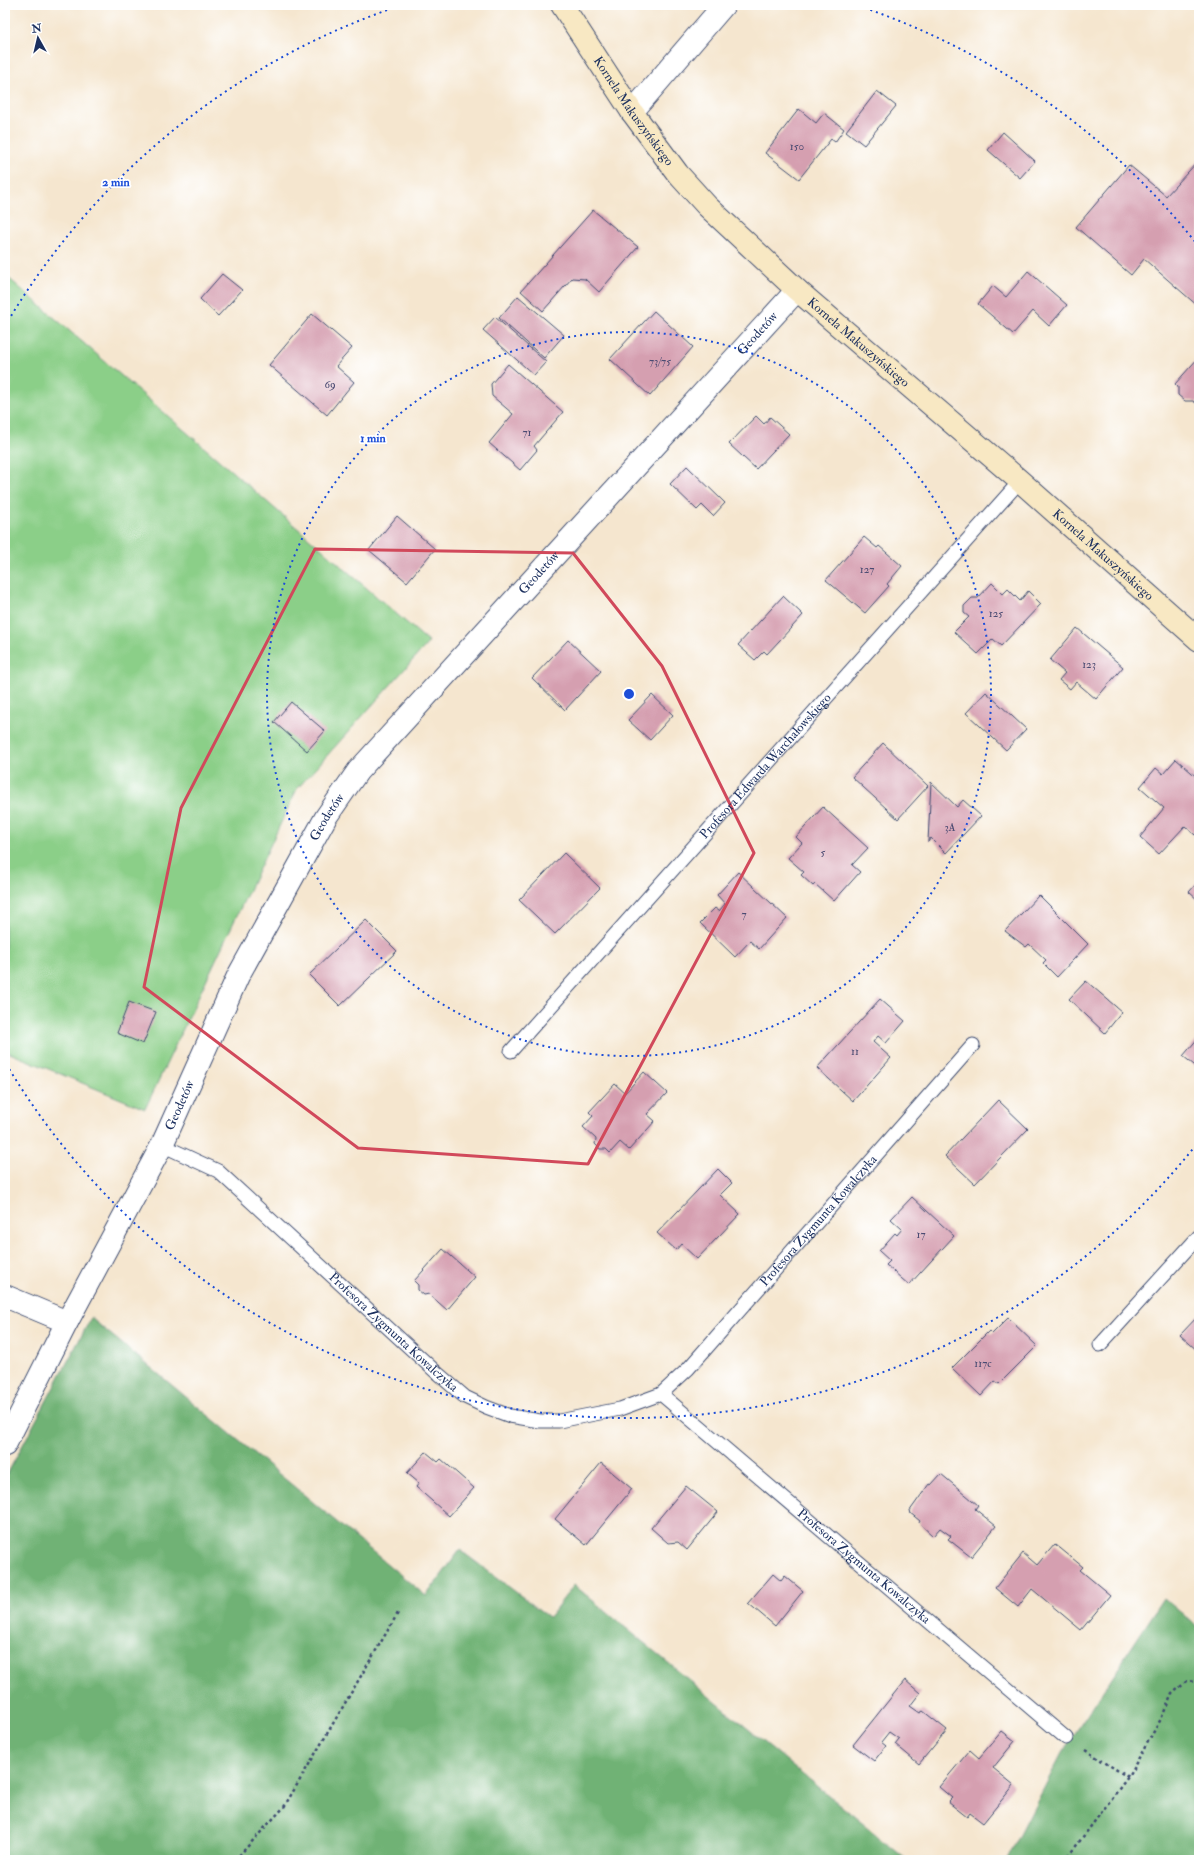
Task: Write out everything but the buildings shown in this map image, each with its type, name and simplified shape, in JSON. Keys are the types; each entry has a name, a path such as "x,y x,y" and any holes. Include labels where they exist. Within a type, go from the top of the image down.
{"street":[{"name":"Kornela Makuszyńskiego","path":"562,5 632,112 678,174 707,206 797,290 1020,481 1199,640"},
{"path":"632,112 724,5"},
{"name":"Geodetów","path":"5,1445 67,1322 162,1145 238,976 326,817 358,771 797,290"},
{"path":"5,1296 67,1322"}],"lane":[{"name":"Profesora Edwarda Warchałowskiego","path":"511,1051 1020,481"},
{"name":"Profesora Zygmunta Kowalczyka","path":"162,1145 218,1171 436,1372 466,1397 486,1407 510,1416 540,1421 559,1421 620,1409 661,1394 688,1369 973,1045"},
{"path":"1100,1345 1199,1236"},
{"name":"Profesora Zygmunta Kowalczyka","path":"661,1394 1066,1738"}],"path":[{"path":"235,1860 284,1807 398,1613"},
{"path":"1063,1860 1073,1850 1128,1777 1161,1719 1172,1694 1186,1682 1199,1681"},
{"path":"1066,1738 1128,1777"}],"highlighted area":[{"path":"315,549 573,553 662,666 754,853 588,1164 358,1148 144,987 181,808"}],"green space":[{"path":"5,275 429,642 297,789 145,1109 5,1051"},
{"path":"91,1318 426,1596 460,1550 549,1617 574,1585 907,1860 5,1860 5,1478"},
{"path":"1164,1598 1199,1628 1199,1860 1007,1860 1062,1753"}]}
